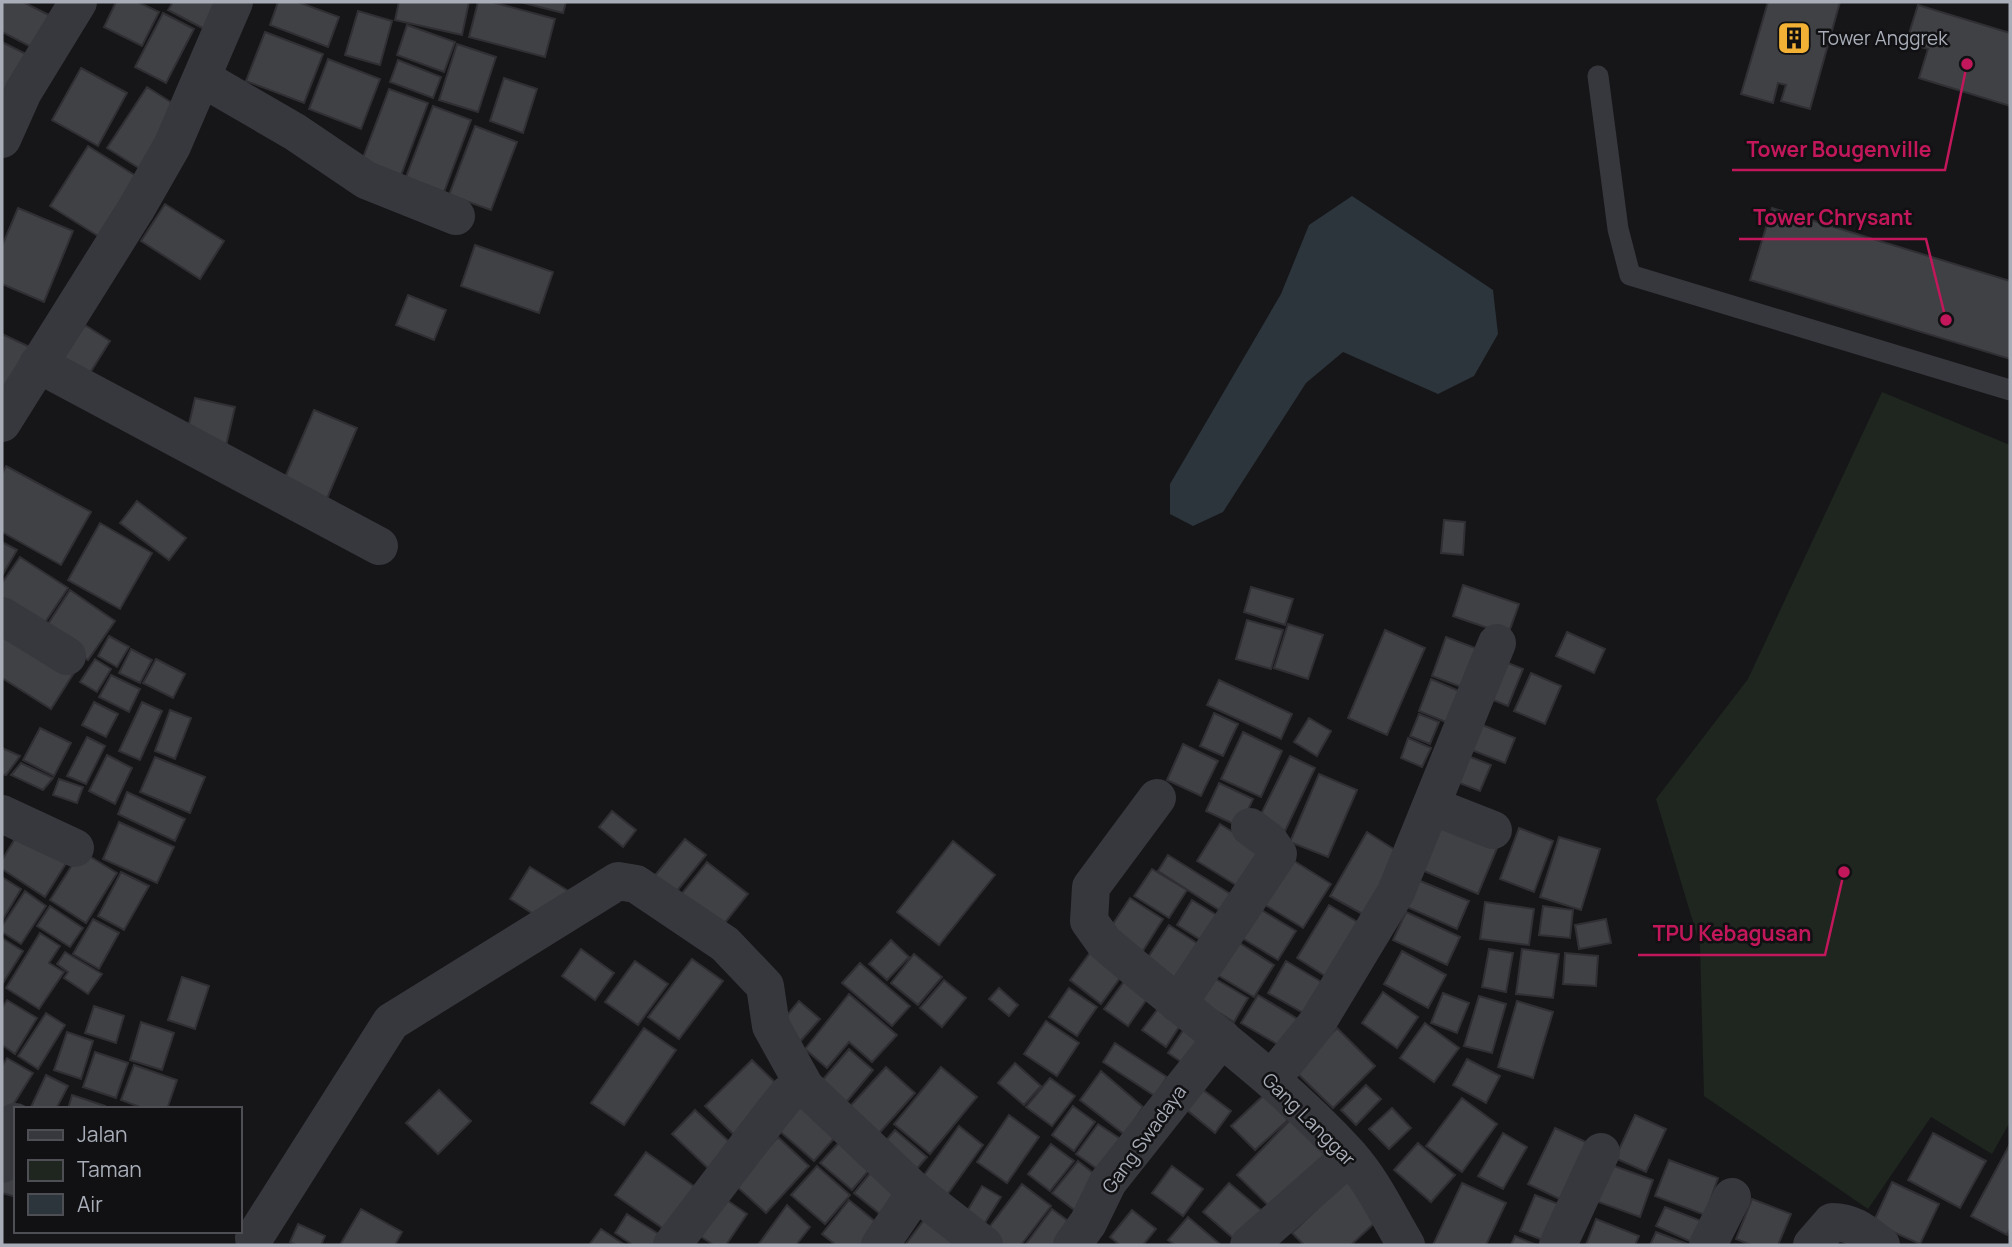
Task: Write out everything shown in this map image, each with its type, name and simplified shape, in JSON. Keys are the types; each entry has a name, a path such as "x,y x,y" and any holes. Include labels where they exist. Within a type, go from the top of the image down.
{"street":[{"path":"2,139 23,92 78,2"},
{"path":"2,424 136,209 172,146 234,2"},
{"path":"202,78 295,132 366,180 456,216"},
{"path":"38,364 379,547"},
{"path":"2,617 67,656"},
{"path":"1271,1080 1317,1023 1363,951 1396,892 1497,643"},
{"name":"Gang Langgar","path":"1157,798 1091,887 1089,921 1104,942 1271,1080 1350,1156 1406,1245"},
{"path":"1432,806 1493,830"},
{"path":"2,814 75,848"},
{"path":"1178,1004 1278,854 1269,841 1250,827"},
{"path":"253,1237 391,1022 618,881 636,884 725,944 765,986 771,1026 805,1087 916,1192 984,1245"},
{"name":"Gang Swadaya","path":"1072,1245 1088,1223 1108,1182 1222,1038"},
{"path":"672,1245 788,1094 805,1087"},
{"path":"2,1164 14,1125"},
{"path":"1558,1245 1601,1152"},
{"path":"1249,1245 1350,1156"},
{"path":"880,1245 916,1192"},
{"path":"1708,1245 1732,1197"},
{"path":"1812,1245 1832,1222 1855,1225 1881,1245"}],"lane":[{"path":"1598,76 1618,229 1630,275 2010,390"}],"green space":[{"path":"1882,392 2010,445 2010,1122 1992,1154 1931,1117 1868,1209 1704,1096 1700,945 1656,799 1748,679"}],"water":[{"path":"1352,196 1493,290 1498,334 1474,376 1438,394 1343,352 1306,383 1223,512 1193,526 1170,514 1170,484 1281,294 1309,225"}],"building":[{"path":"2,2 23,2 49,15 33,48 2,32"},
{"path":"116,2 138,2 159,12 142,46 104,27"},
{"path":"173,2 225,2 212,33 168,10"},
{"path":"278,2 298,2 339,17 328,47 270,25"},
{"path":"399,2 469,2 462,35 395,20"},
{"path":"478,2 492,2 555,19 545,57 469,37"},
{"path":"520,2 566,2 563,13"},
{"name":"Tower Anggrek","path":"1768,2 1840,2 1810,109 1781,101 1786,85 1778,83 1773,103 1741,94"},
{"path":"1918,5 2010,33 2010,106 1919,78 1928,49 1906,43"},
{"path":"358,11 392,21 380,65 345,55"},
{"path":"163,13 194,29 166,83 135,67"},
{"path":"407,25 455,42 444,72 397,55"},
{"path":"265,32 323,54 304,103 246,81"},
{"path":"2,42 34,58 2,94"},
{"path":"457,44 496,57 478,112 439,100"},
{"path":"328,59 380,79 361,129 309,109"},
{"path":"398,60 441,77 433,98 390,82"},
{"path":"81,68 127,93 98,146 52,120"},
{"path":"504,78 537,89 523,133 490,121"},
{"path":"147,87 185,111 145,172 107,148"},
{"path":"389,89 428,103 400,178 361,163"},
{"path":"433,106 471,120 444,192 406,177"},
{"path":"475,126 517,142 491,210 449,195"},
{"path":"88,146 136,176 98,236 50,206"},
{"path":"165,204 224,241 200,279 141,241"},
{"path":"18,208 73,231 44,302 2,284 2,246"},
{"path":"1772,208 2010,281 2010,359 1750,280"},
{"path":"475,245 553,272 539,313 461,286"},
{"path":"408,295 446,310 434,340 396,325"},
{"path":"85,325 110,341 85,381 59,365"},
{"path":"2,334 32,348 12,391 2,386"},
{"path":"195,398 235,407 226,446 186,437"},
{"path":"314,410 357,428 326,501 283,482"},
{"path":"6,466 91,512 61,565 2,532 2,474"},
{"path":"137,501 186,538 169,560 120,523"},
{"path":"1444,520 1465,522 1463,555 1441,553"},
{"path":"100,523 152,553 120,609 68,580"},
{"path":"2,542 17,550 2,576"},
{"path":"20,557 68,588 42,627 2,601 2,583"},
{"path":"1463,585 1519,604 1508,635 1453,616"},
{"path":"1251,587 1293,599 1285,625 1244,612"},
{"path":"70,590 115,621 88,660 44,630"},
{"path":"2,620 77,668 51,709 2,678"},
{"path":"1247,620 1283,630 1271,669 1236,659"},
{"path":"1288,624 1323,635 1308,679 1274,668"},
{"path":"1385,630 1425,648 1387,735 1348,718"},
{"path":"1567,632 1605,649 1594,673 1556,656"},
{"path":"109,636 129,647 117,667 98,656"},
{"path":"1446,637 1486,652 1472,691 1432,676"},
{"path":"131,649 152,660 140,683 119,673"},
{"path":"95,659 111,669 97,692 80,682"},
{"path":"156,659 185,674 173,698 143,683"},
{"path":"1498,659 1523,669 1508,706 1483,696"},
{"path":"1531,673 1561,686 1545,724 1514,711"},
{"path":"111,675 140,689 129,712 99,697"},
{"path":"1431,679 1471,696 1458,727 1419,711"},
{"path":"1219,680 1292,714 1281,739 1207,705"},
{"path":"94,702 118,714 106,737 82,725"},
{"path":"142,702 162,711 140,760 119,751"},
{"path":"170,710 191,718 175,759 155,751"},
{"path":"1214,713 1238,724 1223,756 1200,746"},
{"path":"1419,714 1439,722 1430,744 1410,736"},
{"path":"1309,718 1331,731 1317,756 1294,742"},
{"path":"1480,724 1515,738 1505,763 1469,749"},
{"path":"40,728 71,743 54,776 23,760"},
{"path":"1243,732 1282,751 1261,797 1221,779"},
{"path":"87,737 105,746 86,784 67,776"},
{"path":"1408,738 1431,748 1422,767 1401,758"},
{"path":"1183,744 1218,761 1201,796 1167,780"},
{"path":"2,748 20,756 6,775 2,774"},
{"path":"107,755 132,768 115,804 89,791"},
{"path":"1290,756 1315,768 1285,831 1259,818"},
{"path":"1468,756 1491,765 1480,791 1457,782"},
{"path":"155,757 205,777 190,813 140,792"},
{"path":"21,763 53,778 43,790 11,775"},
{"path":"1319,774 1357,790 1328,857 1290,842"},
{"path":"59,779 83,787 77,803 53,795"},
{"path":"1219,783 1253,799 1240,827 1206,811"},
{"path":"127,792 185,819 175,841 118,814"},
{"path":"612,811 636,830 623,847 599,827"},
{"path":"1438,816 1500,841 1478,894 1417,868"},
{"path":"119,822 174,847 157,883 103,859"},
{"path":"1220,824 1268,854 1244,890 1197,861"},
{"path":"22,827 70,857 45,897 2,869 2,860"},
{"path":"1519,828 1553,841 1534,892 1500,879"},
{"path":"1367,832 1400,853 1368,917 1330,896"},
{"path":"1559,837 1600,849 1581,910 1540,897"},
{"path":"685,839 706,855 672,897 651,880"},
{"path":"953,841 995,875 939,945 897,912"},
{"path":"81,851 117,873 86,923 50,900"},
{"path":"1168,855 1237,898 1227,915 1158,871"},
{"path":"1291,859 1331,884 1303,928 1262,903"},
{"path":"707,862 748,894 719,930 679,897"},
{"path":"530,867 570,892 549,924 510,899"},
{"path":"1152,869 1187,890 1169,918 1134,896"},
{"path":"121,872 149,886 124,930 98,916"},
{"path":"2,877 21,889 2,921"},
{"path":"1418,880 1469,901 1457,929 1407,907"},
{"path":"25,891 46,906 21,944 2,932 2,926"},
{"path":"1130,898 1163,919 1141,954 1107,933"},
{"path":"1192,900 1220,917 1204,942 1177,925"},
{"path":"1485,902 1534,909 1529,945 1480,939"},
{"path":"1329,905 1366,927 1333,981 1297,958"},
{"path":"50,906 83,928 70,947 37,926"},
{"path":"1255,906 1296,931 1278,960 1237,935"},
{"path":"1543,906 1573,910 1570,938 1539,935"},
{"path":"1406,912 1460,937 1447,965 1393,940"},
{"path":"93,919 119,933 99,969 73,954"},
{"path":"1606,919 1611,943 1579,949 1575,925"},
{"path":"1169,925 1200,945 1177,982 1145,962"},
{"path":"40,933 60,946 49,963 64,972 39,1009 6,988"},
{"path":"2,938 23,951 3,983 2,983"},
{"path":"891,940 909,957 887,980 869,964"},
{"path":"1235,940 1274,965 1254,997 1214,973"},
{"path":"1095,946 1126,970 1101,1004 1070,980"},
{"path":"581,949 614,973 595,1000 562,976"},
{"path":"1489,949 1513,953 1506,992 1482,987"},
{"path":"1522,949 1559,954 1553,998 1516,994"},
{"path":"1402,951 1446,975 1428,1008 1384,984"},
{"path":"65,952 102,974 88,994 64,978 68,972 57,964"},
{"path":"1565,953 1598,956 1596,986 1563,984"},
{"path":"914,954 942,977 918,1005 891,983"},
{"path":"692,959 723,981 679,1039 648,1017"},
{"path":"635,961 668,984 638,1025 605,1002"},
{"path":"1286,961 1332,988 1314,1019 1268,993"},
{"path":"860,963 910,1006 892,1026 842,983"},
{"path":"1131,972 1154,989 1128,1026 1104,1009"},
{"path":"1204,972 1248,998 1234,1022 1190,995"},
{"path":"182,977 209,986 195,1029 168,1020"},
{"path":"944,980 966,998 942,1027 920,1008"},
{"path":"999,988 1018,1005 1009,1016 989,999"},
{"path":"1069,988 1097,1007 1077,1036 1049,1017"},
{"path":"1383,992 1418,1017 1397,1048 1362,1023"},
{"path":"1443,993 1469,1003 1457,1033 1431,1023"},
{"path":"849,994 897,1035 872,1062 849,1042 827,1068 805,1049"},
{"path":"1258,995 1306,1024 1289,1051 1241,1023"},
{"path":"1479,996 1506,1004 1492,1053 1464,1046"},
{"path":"7,1000 37,1018 15,1054 2,1045 2,1008"},
{"path":"799,1001 820,1019 798,1044 778,1026"},
{"path":"1517,1001 1553,1012 1533,1078 1498,1067"},
{"path":"1163,1002 1185,1018 1166,1047 1142,1030"},
{"path":"94,1006 124,1016 116,1043 85,1033"},
{"path":"46,1013 65,1025 38,1069 18,1056"},
{"path":"1046,1021 1079,1043 1057,1076 1024,1054"},
{"path":"141,1022 174,1033 162,1070 130,1060"},
{"path":"1188,1023 1210,1036 1189,1067 1168,1053"},
{"path":"1425,1023 1459,1048 1434,1082 1400,1058"},
{"path":"644,1028 676,1050 624,1125 591,1103"},
{"path":"1337,1028 1375,1066 1333,1108 1295,1071"},
{"path":"67,1032 93,1041 81,1079 54,1070"},
{"path":"1115,1043 1167,1077 1155,1096 1103,1062"},
{"path":"849,1049 873,1070 839,1111 814,1090"},
{"path":"95,1052 128,1063 116,1098 83,1087"},
{"path":"7,1058 33,1073 8,1113 2,1109 2,1066"},
{"path":"1467,1059 1500,1076 1486,1103 1453,1085"},
{"path":"752,1060 785,1092 738,1139 705,1106"},
{"path":"1015,1063 1041,1086 1024,1105 998,1083"},
{"path":"134,1065 177,1080 168,1107 140,1107 121,1100"},
{"path":"886,1067 915,1093 873,1140 843,1114"},
{"path":"941,1067 977,1097 930,1154 894,1124"},
{"path":"1101,1071 1143,1107 1125,1135 1080,1100"},
{"path":"46,1075 68,1086 57,1107 31,1107"},
{"path":"1050,1078 1075,1096 1052,1126 1026,1107"},
{"path":"1366,1085 1381,1099 1356,1125 1341,1110"},
{"path":"1198,1086 1231,1111 1215,1133 1182,1106"},
{"path":"439,1090 471,1121 438,1154 406,1123"},
{"path":"72,1095 105,1106 105,1107 69,1107"},
{"path":"1264,1095 1288,1120 1255,1150 1231,1126"},
{"path":"1462,1098 1497,1124 1462,1172 1426,1146"},
{"path":"799,1101 838,1134 814,1161 776,1128"},
{"path":"1073,1106 1095,1122 1074,1151 1052,1135"},
{"path":"1392,1108 1411,1128 1389,1149 1369,1129"},
{"path":"695,1110 736,1148 713,1173 672,1134"},
{"path":"1009,1115 1039,1137 1007,1183 977,1162"},
{"path":"1635,1115 1666,1129 1646,1172 1615,1158"},
{"path":"1292,1118 1328,1152 1273,1210 1237,1175"},
{"path":"1098,1124 1125,1142 1103,1173 1076,1154"},
{"path":"959,1126 983,1145 947,1195 924,1175"},
{"path":"1555,1128 1597,1147 1570,1204 1528,1184"},
{"path":"895,1130 927,1157 914,1172 882,1145"},
{"path":"1503,1133 1527,1147 1503,1189 1478,1176"},
{"path":"1933,1133 1986,1161 1960,1208 1908,1180"},
{"path":"778,1137 809,1166 766,1213 735,1185"},
{"path":"844,1137 875,1163 852,1190 820,1163"},
{"path":"1418,1143 1455,1175 1431,1202 1394,1170"},
{"path":"1051,1144 1074,1161 1050,1191 1028,1174"},
{"path":"2010,1144 2010,1229 2007,1235 1971,1216"},
{"path":"14,1149 14,1196 2,1193 2,1177"},
{"path":"646,1152 702,1192 671,1234 615,1195"},
{"path":"1669,1160 1718,1178 1705,1215 1655,1196"},
{"path":"1078,1161 1102,1180 1077,1212 1052,1193"},
{"path":"1606,1163 1653,1180 1640,1217 1593,1200"},
{"path":"817,1166 850,1195 825,1224 791,1195"},
{"path":"1172,1166 1203,1189 1183,1216 1152,1193"},
{"path":"875,1167 905,1191 885,1218 854,1193"},
{"path":"1346,1181 1381,1217 1351,1245 1304,1245 1292,1233"},
{"path":"1892,1182 1939,1204 1920,1244 1873,1223"},
{"path":"1229,1183 1267,1215 1241,1245 1203,1212"},
{"path":"1462,1183 1506,1203 1486,1245 1433,1245"},
{"path":"1022,1184 1051,1206 1021,1245 1000,1245 984,1234"},
{"path":"982,1186 1001,1197 978,1234 960,1223"},
{"path":"1535,1195 1566,1207 1550,1243 1520,1231"},
{"path":"721,1196 747,1214 726,1245 714,1245 695,1233"},
{"path":"1752,1199 1791,1214 1778,1245 1751,1245 1736,1239"},
{"path":"849,1200 882,1227 869,1245 836,1245 822,1234"},
{"path":"787,1205 810,1227 796,1245 758,1245"},
{"path":"1665,1207 1704,1222 1696,1244 1656,1226"},
{"path":"361,1209 402,1232 395,1245 340,1245"},
{"path":"1052,1209 1079,1229 1067,1245 1025,1245"},
{"path":"1132,1210 1156,1229 1143,1245 1120,1245 1110,1237"},
{"path":"930,1212 976,1245 905,1245"},
{"path":"627,1214 665,1238 660,1245 633,1245 615,1233"},
{"path":"1188,1217 1221,1245 1175,1245 1168,1240"},
{"path":"1596,1219 1639,1236 1635,1245 1586,1245"},
{"path":"298,1224 325,1236 321,1245 296,1245 290,1242"},
{"path":"601,1229 625,1245 589,1245"},
{"path":"1656,1232 1690,1245 1650,1245"},
{"path":"1515,1236 1536,1245 1511,1245"}],"place":[{"name":"Tower Anggrek","path":"1794,38"},
{"name":"Tower Bougenville","path":"1967,64"},
{"name":"Tower Chrysant","path":"1946,320"},
{"name":"TPU Kebagusan","path":"1844,872"}]}
